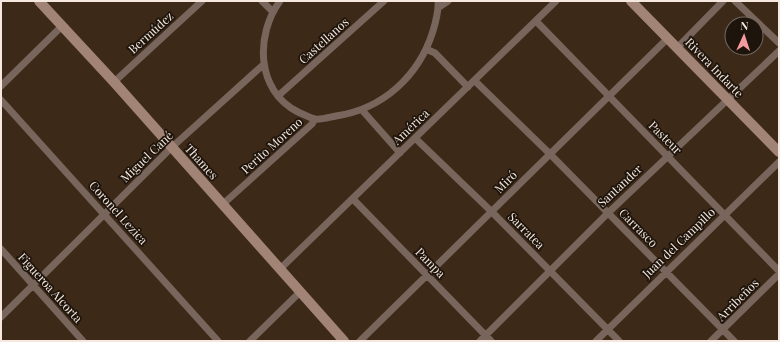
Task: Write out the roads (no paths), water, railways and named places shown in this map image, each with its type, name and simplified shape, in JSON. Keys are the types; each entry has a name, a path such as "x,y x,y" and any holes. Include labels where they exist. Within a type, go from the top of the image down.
{"street":[{"name":"Thames","path":"39,1 114,82 171,148 223,204 344,341"},
{"name":"Bermúdez","path":"114,82 202,1"},
{"path":"262,1 273,12"},
{"path":"280,1 273,12 266,34 264,65 270,85 278,96 290,108 315,119"},
{"name":"Castellanos","path":"278,96 384,1"},
{"name":"Perito Moreno","path":"223,204 312,124 315,119 362,110 384,99 405,81 426,49 439,4 448,1"},
{"name":"América","path":"280,269 556,1"},
{"name":"Rivera Indarte","path":"631,1 779,152"},
{"path":"677,48 723,1"},
{"path":"735,1 779,43"},
{"name":"Pasteur","path":"536,21 779,271"},
{"path":"1,86 62,26"},
{"name":"Miró","path":"360,341 608,96 668,39"},
{"path":"426,49 435,53 468,87"},
{"name":"Santander","path":"486,339 550,270 727,99 779,51"},
{"name":"Miguel Cané","path":"1,317 171,148 264,65"},
{"name":"Carrasco","path":"475,80 734,341"},
{"name":"Coronel Lezica","path":"1,100 214,339"},
{"path":"362,110 400,153"},
{"name":"Sarratea","path":"415,138 492,212 619,341"},
{"name":"Juan del Campillo","path":"596,341 779,162"},
{"name":"Pampa","path":"353,199 486,339"},
{"name":"Figueroa Alcorta","path":"1,249 83,341"},
{"name":"Arribeños","path":"712,341 779,274"},
{"path":"250,341 300,292"}]}
